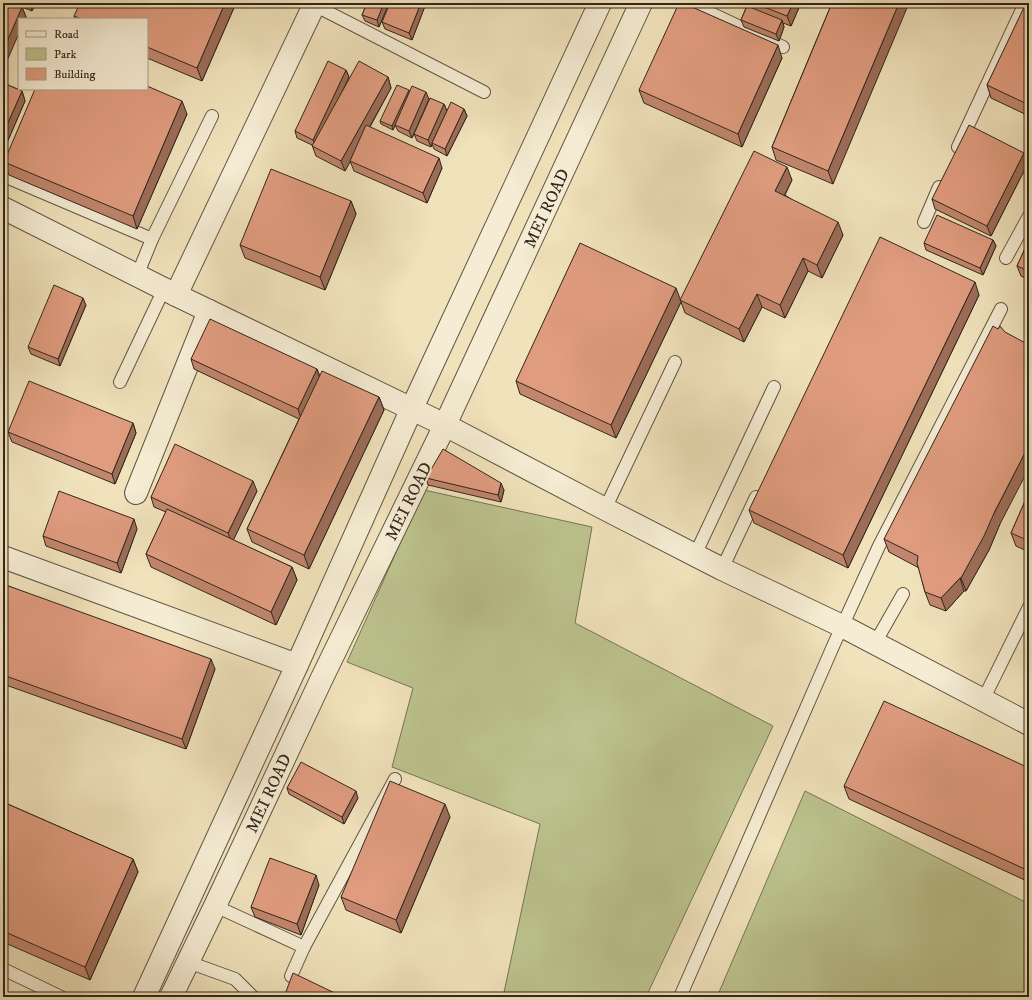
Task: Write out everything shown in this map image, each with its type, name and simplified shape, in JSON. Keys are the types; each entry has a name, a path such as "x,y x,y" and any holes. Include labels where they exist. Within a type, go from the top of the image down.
{"street":[{"name":"MEI ROAD","path":"144,997 297,665 412,408 600,3"},
{"name":"MEI ROAD","path":"171,997 322,678 445,425 641,3"},
{"path":"170,292 314,4"},
{"path":"3,208 137,276 412,408 695,555 842,626 1029,724"},
{"path":"136,493 209,311"},
{"path":"3,557 297,665"}],"lane":[{"path":"689,3 782,47"},
{"path":"953,158 1025,3"},
{"path":"314,4 484,92"},
{"path":"137,276 152,239 212,116"},
{"path":"10,162 4,178 152,239"},
{"path":"924,222 943,179"},
{"path":"1006,258 1029,216"},
{"path":"120,382 170,292"},
{"path":"680,997 842,626 879,546 1001,309"},
{"path":"605,509 675,362"},
{"path":"695,555 774,386"},
{"path":"722,568 757,495"},
{"path":"875,643 902,594"},
{"path":"983,700 1029,607"},
{"path":"291,976 304,947 395,779"},
{"path":"215,906 304,947"},
{"path":"188,962 235,978 253,997"},
{"path":"3,969 61,997"}],"green space":[{"path":"424,490 592,527 575,623 773,726 646,997 503,997 540,824 392,767 413,688 347,662"},
{"path":"805,791 1029,904 1029,997 717,997"}],"building":[{"path":"3,3 13,3 22,7 3,51"},
{"path":"80,3 225,3 197,68 148,47 148,18 79,18 74,16"},
{"path":"367,3 384,3 377,20 362,15"},
{"path":"390,3 421,3 409,33 382,22"},
{"path":"679,3 683,3 778,45 738,134 639,90"},
{"path":"754,3 793,3 787,16"},
{"path":"832,3 899,3 828,171 772,147"},
{"path":"1026,3 1029,3 1029,105 987,85"},
{"path":"747,6 782,20 776,34 741,20"},
{"path":"328,61 346,70 313,140 295,131"},
{"path":"359,61 388,77 341,161 312,146"},
{"path":"3,83 22,91 3,134"},
{"path":"397,85 409,90 392,126 380,121"},
{"path":"148,86 182,101 133,216 4,162 35,90 148,90"},
{"path":"412,86 426,92 409,131 395,125"},
{"path":"430,98 444,104 428,140 414,134"},
{"path":"451,102 464,109 445,149 432,143"},
{"path":"366,125 439,158 423,193 350,161"},
{"path":"969,125 1024,153 987,226 932,199"},
{"path":"754,151 787,167 775,191 838,222 817,265 803,258 780,305 757,294 739,329 680,300"},
{"path":"271,169 351,201 320,277 240,245"},
{"path":"937,215 993,240 980,268 924,243"},
{"path":"880,237 975,282 843,555 749,510"},
{"path":"1029,240 1029,271 1017,266"},
{"path":"580,243 676,288 611,425 516,381"},
{"path":"54,285 83,298 58,359 28,347"},
{"path":"210,319 317,369 298,409 191,359"},
{"path":"993,326 998,329 1000,326 1005,332 1029,345 1029,445 995,511 984,536 961,578 941,598 925,592 917,563 918,556 884,539"},
{"path":"322,371 379,397 304,555 247,529"},
{"path":"29,381 133,423 112,474 8,432"},
{"path":"175,444 253,481 228,533 151,497"},
{"path":"443,449 501,483 498,495 426,478"},
{"path":"59,491 134,519 117,563 43,536"},
{"path":"1029,492 1029,541 1011,533"},
{"path":"167,509 292,567 271,612 146,554"},
{"path":"3,584 211,659 182,739 3,675"},
{"path":"884,701 1029,768 1029,871 844,786"},
{"path":"301,762 356,791 342,817 287,788"},
{"path":"390,781 445,804 396,920 341,897"},
{"path":"3,802 133,859 85,967 3,931"},
{"path":"270,858 316,875 297,924 251,907"},
{"path":"293,973 343,997 284,997"}]}
